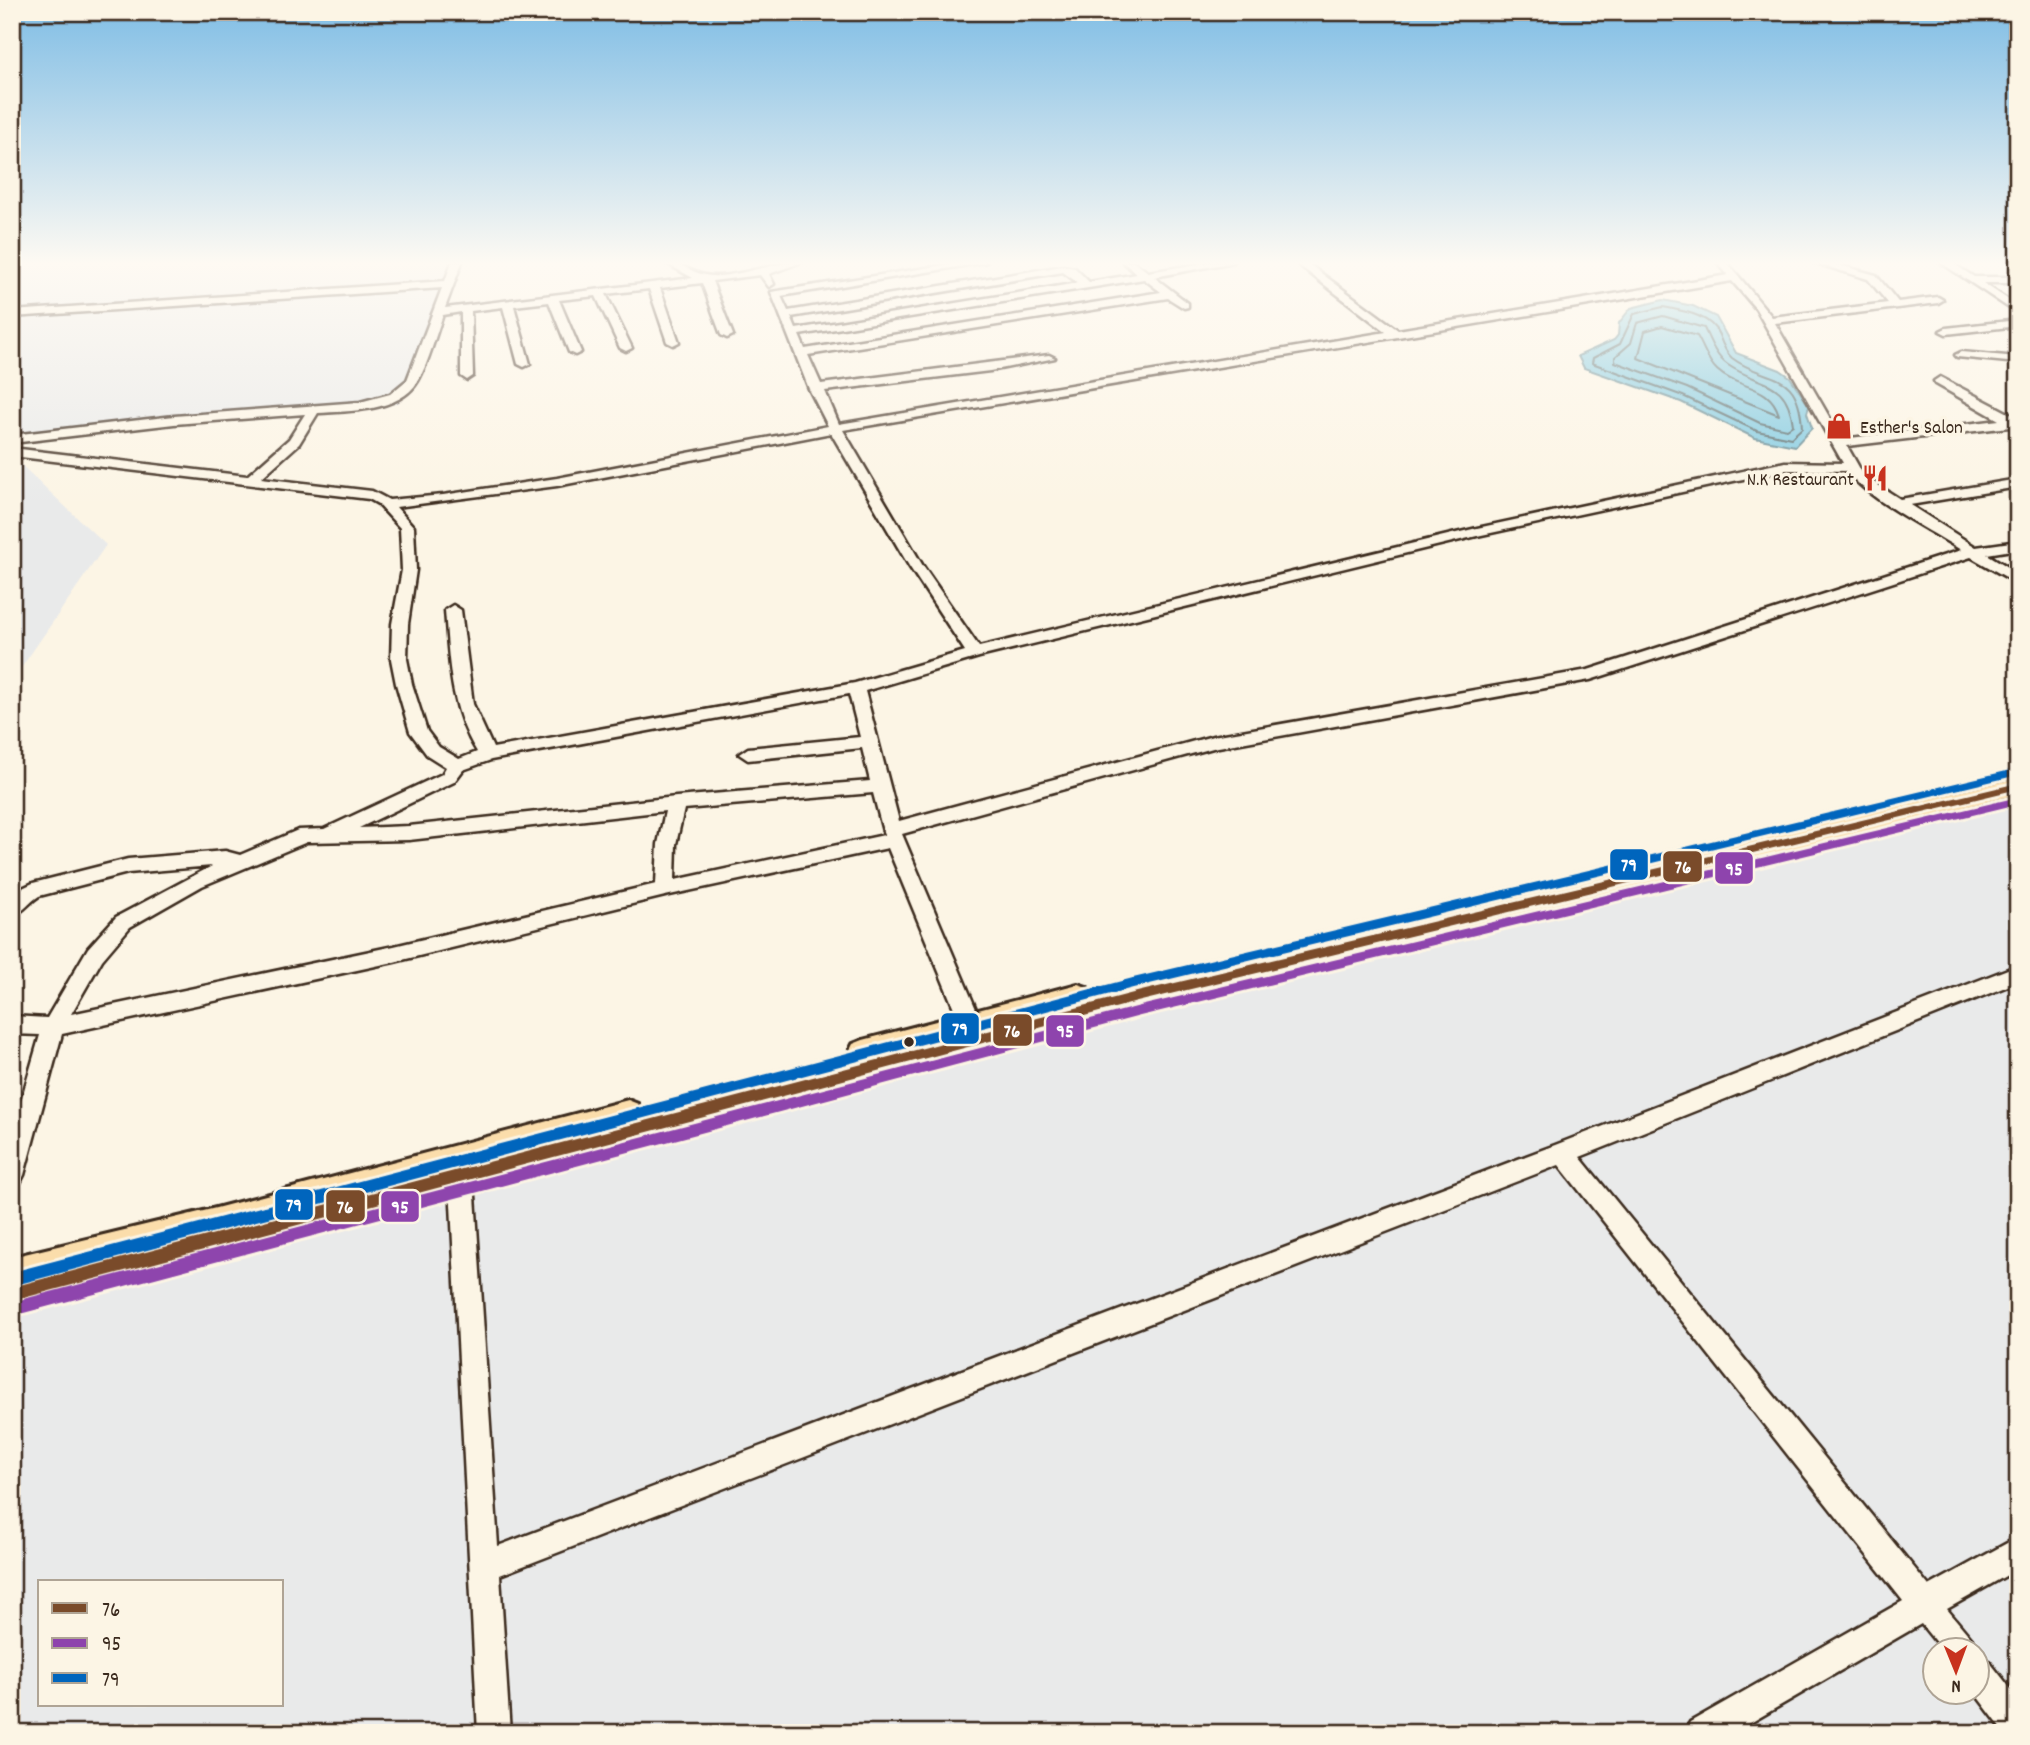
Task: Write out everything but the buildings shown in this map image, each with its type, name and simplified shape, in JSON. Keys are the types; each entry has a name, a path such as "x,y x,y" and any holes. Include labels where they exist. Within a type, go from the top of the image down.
{"main road":[{"path":"12,1294 461,1166 974,1031 1657,856 2018,775"},
{"path":"974,1031 2018,786"},
{"path":"12,1273 461,1166"}],"street":[{"path":"12,439 49,433 373,404 406,389 425,343"},
{"path":"467,343 467,376"},
{"path":"519,343 524,364"},
{"path":"571,343 575,352"},
{"path":"624,343 626,348"},
{"path":"796,343 835,428 916,566 975,653"},
{"path":"800,353 860,343"},
{"path":"386,504 423,501 542,482 835,428 1340,343"},
{"path":"1781,343 1841,443 1849,467 1867,486 2018,580"},
{"path":"1961,355 2018,360"},
{"path":"815,389 883,378 963,373 1049,358"},
{"path":"1940,381 2014,422"},
{"path":"248,482 294,441 315,408"},
{"path":"1841,443 2014,422"},
{"path":"12,452 65,456 248,482 372,495 386,504 407,527 409,570 400,624 399,659 412,714 433,751 457,766"},
{"path":"326,836 448,778 457,766 488,755 540,748 856,688 975,653 1579,510 1785,466 1849,467"},
{"path":"1894,504 2018,483"},
{"path":"12,1025 53,1027 394,954 893,835 1213,742 1590,675 1971,552 2018,545"},
{"path":"453,610 467,718 474,736 488,755"},
{"path":"856,688 893,835 974,1031"},
{"path":"748,754 868,742"},
{"path":"12,1175 53,1027 95,954 124,922 195,881 305,835 409,834 676,803 880,786"},
{"path":"665,889 667,844 676,803"},
{"path":"12,909 22,897 33,890 128,866 225,858 243,862"},
{"path":"485,1566 1563,1153 2018,973"},
{"path":"1563,1153 1950,1636"},
{"path":"461,1166 494,1733"},
{"path":"1701,1733 2018,1552"},
{"path":"1992,1690 2018,1724"}],"shaded area":[{"path":"12,343 423,343 398,404 12,435"},
{"path":"16,460 106,545 12,681 12,461"},
{"path":"2018,777 2018,1733 12,1733 12,1276"}],"water":[{"path":"1606,343 1731,343 1736,353 1780,370 1790,377 1809,406 1807,413 1812,428 1795,446 1755,438 1681,402 1584,368 1578,356"}],"transit line":[{"name":"79","path":"12,1279 1133,983 2015,772"},
{"name":"76","path":"12,1294 1137,997 2018,786"},
{"name":"95","path":"16,1308 1140,1011 2018,800"}],"place":[{"name":"Esther's Salon","path":"1839,426"},
{"name":"N.K Restaurant","path":"1875,478"}]}
